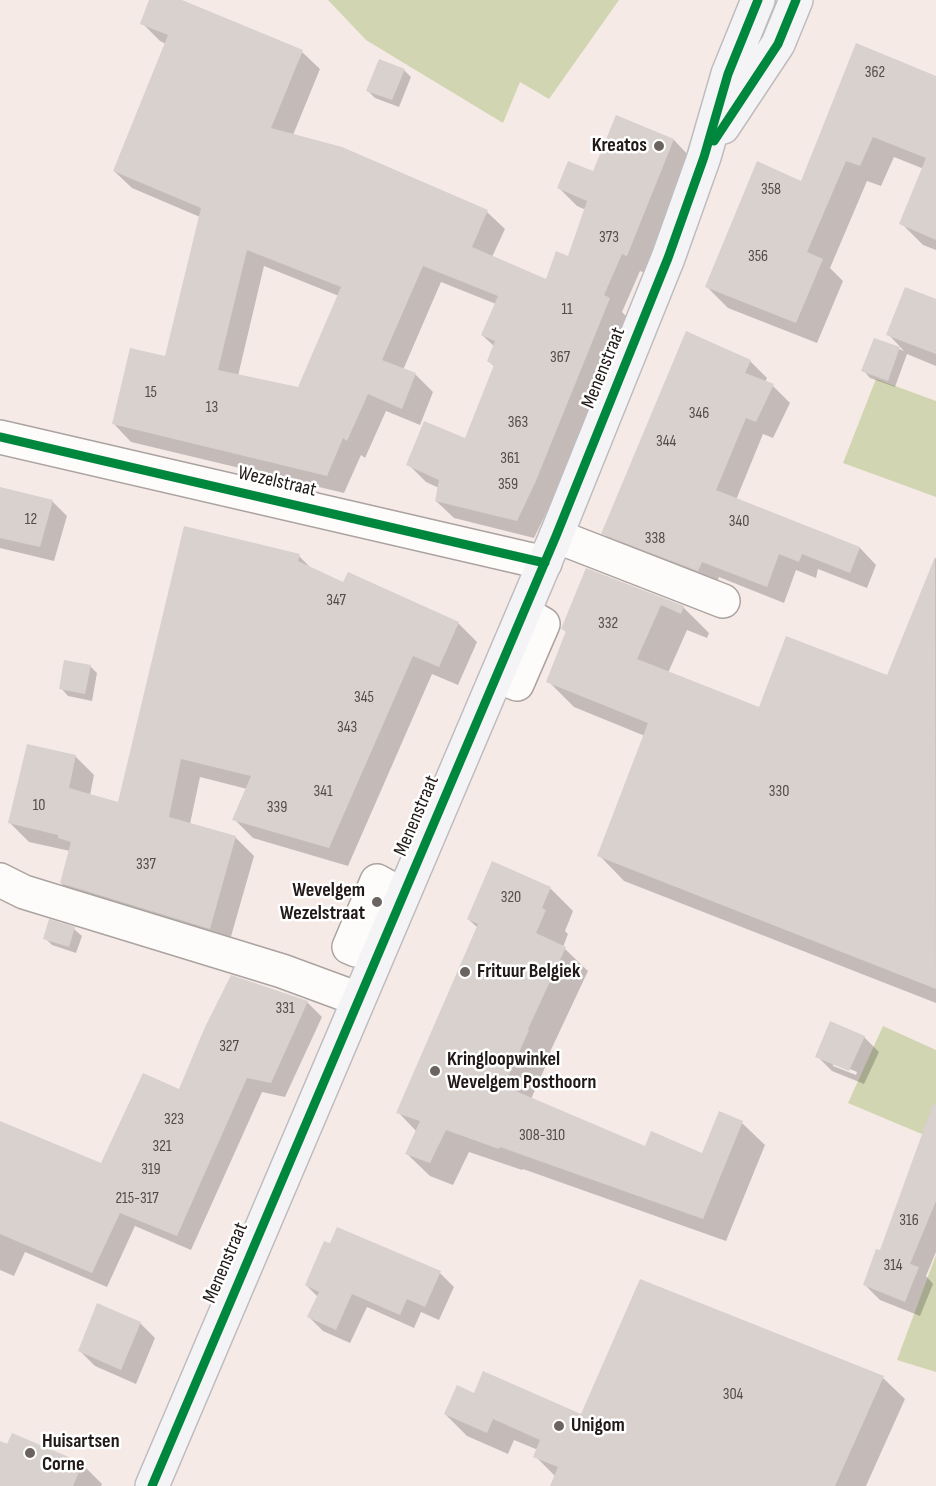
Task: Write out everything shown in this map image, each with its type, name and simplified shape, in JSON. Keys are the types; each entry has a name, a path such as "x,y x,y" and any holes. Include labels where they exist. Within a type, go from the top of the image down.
{"main road":[{"name":"Menenstraat","path":"152,1486 551,549 668,258 704,157 728,74 758,0"},
{"name":"Menenstraat","path":"704,157 778,44 796,0"}],"street":[{"name":"Wezelstraat","path":"0,437 551,549 723,601"},
{"path":"0,880 24,891 282,971 358,999"}],"green space":[{"path":"328,0 619,0 549,99 520,82 503,123 366,40"},
{"path":"876,379 936,401 936,497 843,463"},
{"path":"883,1026 936,1050 936,1140 848,1103"},
{"path":"936,1255 936,1372 897,1360"}],"building":[{"path":"149,0 182,0 303,50 271,128 342,147 488,210 472,247 546,279 556,251 568,256 587,201 557,188 568,161 593,171 616,115 674,139 627,256 622,254 604,295 610,298 535,483 517,521 435,501 439,480 406,465 424,421 465,438 494,365 487,361 495,341 481,335 498,296 423,266 382,360 416,373 402,409 368,394 347,441 343,438 327,476 112,424 130,348 165,356 201,208 113,171 168,35 140,24","holes":["247,250 341,287 298,387 218,370"]},
{"path":"856,43 936,76 936,240 899,224 926,158 873,137 860,166 846,161 807,252 823,259 796,323 705,287 757,161 801,181"},
{"path":"379,59 405,69 392,100 366,91"},
{"path":"905,287 936,299 936,354 886,335"},
{"path":"686,331 751,360 745,373 774,384 756,422 746,418 716,490 860,547 850,573 802,554 799,562 779,554 767,587 702,562 698,571 601,534"},
{"path":"874,338 900,347 888,381 861,371"},
{"path":"0,487 53,500 40,547 0,538"},
{"path":"184,526 300,554 298,561 343,582 348,572 459,622 439,667 413,656 329,848 232,820 251,776 181,759 169,817 236,836 210,929 60,883 71,842 58,838 58,835 8,823 27,744 76,755 69,788 118,802"},
{"path":"935,557 936,989 597,856 648,723 546,682 566,631 561,629 586,568 684,606 681,614 661,605 637,659 759,707 786,636 887,675"},
{"path":"64,660 91,665 85,694 59,689"},
{"path":"492,861 551,887 542,908 546,910 536,933 566,947 504,1086 645,1146 651,1131 702,1153 719,1111 743,1121 703,1219 446,1130 430,1163 405,1154 420,1121 396,1113 478,924 467,919"},
{"path":"49,919 75,927 69,947 43,939"},
{"path":"231,975 308,1001 271,1083 247,1078 177,1236 120,1213 92,1273 0,1234 0,1121 101,1163 143,1073 179,1089 205,1027"},
{"path":"830,1021 865,1036 849,1071 815,1057"},
{"path":"933,1104 936,1105 936,1201 910,1264 919,1267 905,1302 863,1285 876,1249 880,1250"},
{"path":"337,1227 441,1271 425,1307 407,1299 400,1315 352,1294 336,1330 307,1317 319,1292 305,1285 324,1241 330,1243"},
{"path":"640,1279 884,1376 835,1486 550,1486 558,1467 533,1457 540,1440 493,1419 487,1433 444,1414 457,1385 474,1393 483,1371 581,1414"},
{"path":"97,1303 141,1322 121,1370 78,1351"},
{"name":"Huisartsen Corne","path":"12,1433 83,1463 73,1486 0,1486 0,1441 7,1444"}],"cycle path":[{"path":"152,1486 556,536 668,258 704,157 728,74 758,0"},
{"path":"714,141 778,44 796,0"},
{"path":"0,437 545,563"}],"place":[{"name":"Kreatos","path":"659,146"},
{"name":"Wevelgem Wezelstraat","path":"377,902"},
{"name":"Frituur Belgiek","path":"465,972"},
{"name":"Kringloopwinkel Wevelgem Posthoorn","path":"435,1071"},
{"name":"Unigom","path":"559,1426"},
{"name":"Huisartsen Corne","path":"30,1453"}]}
